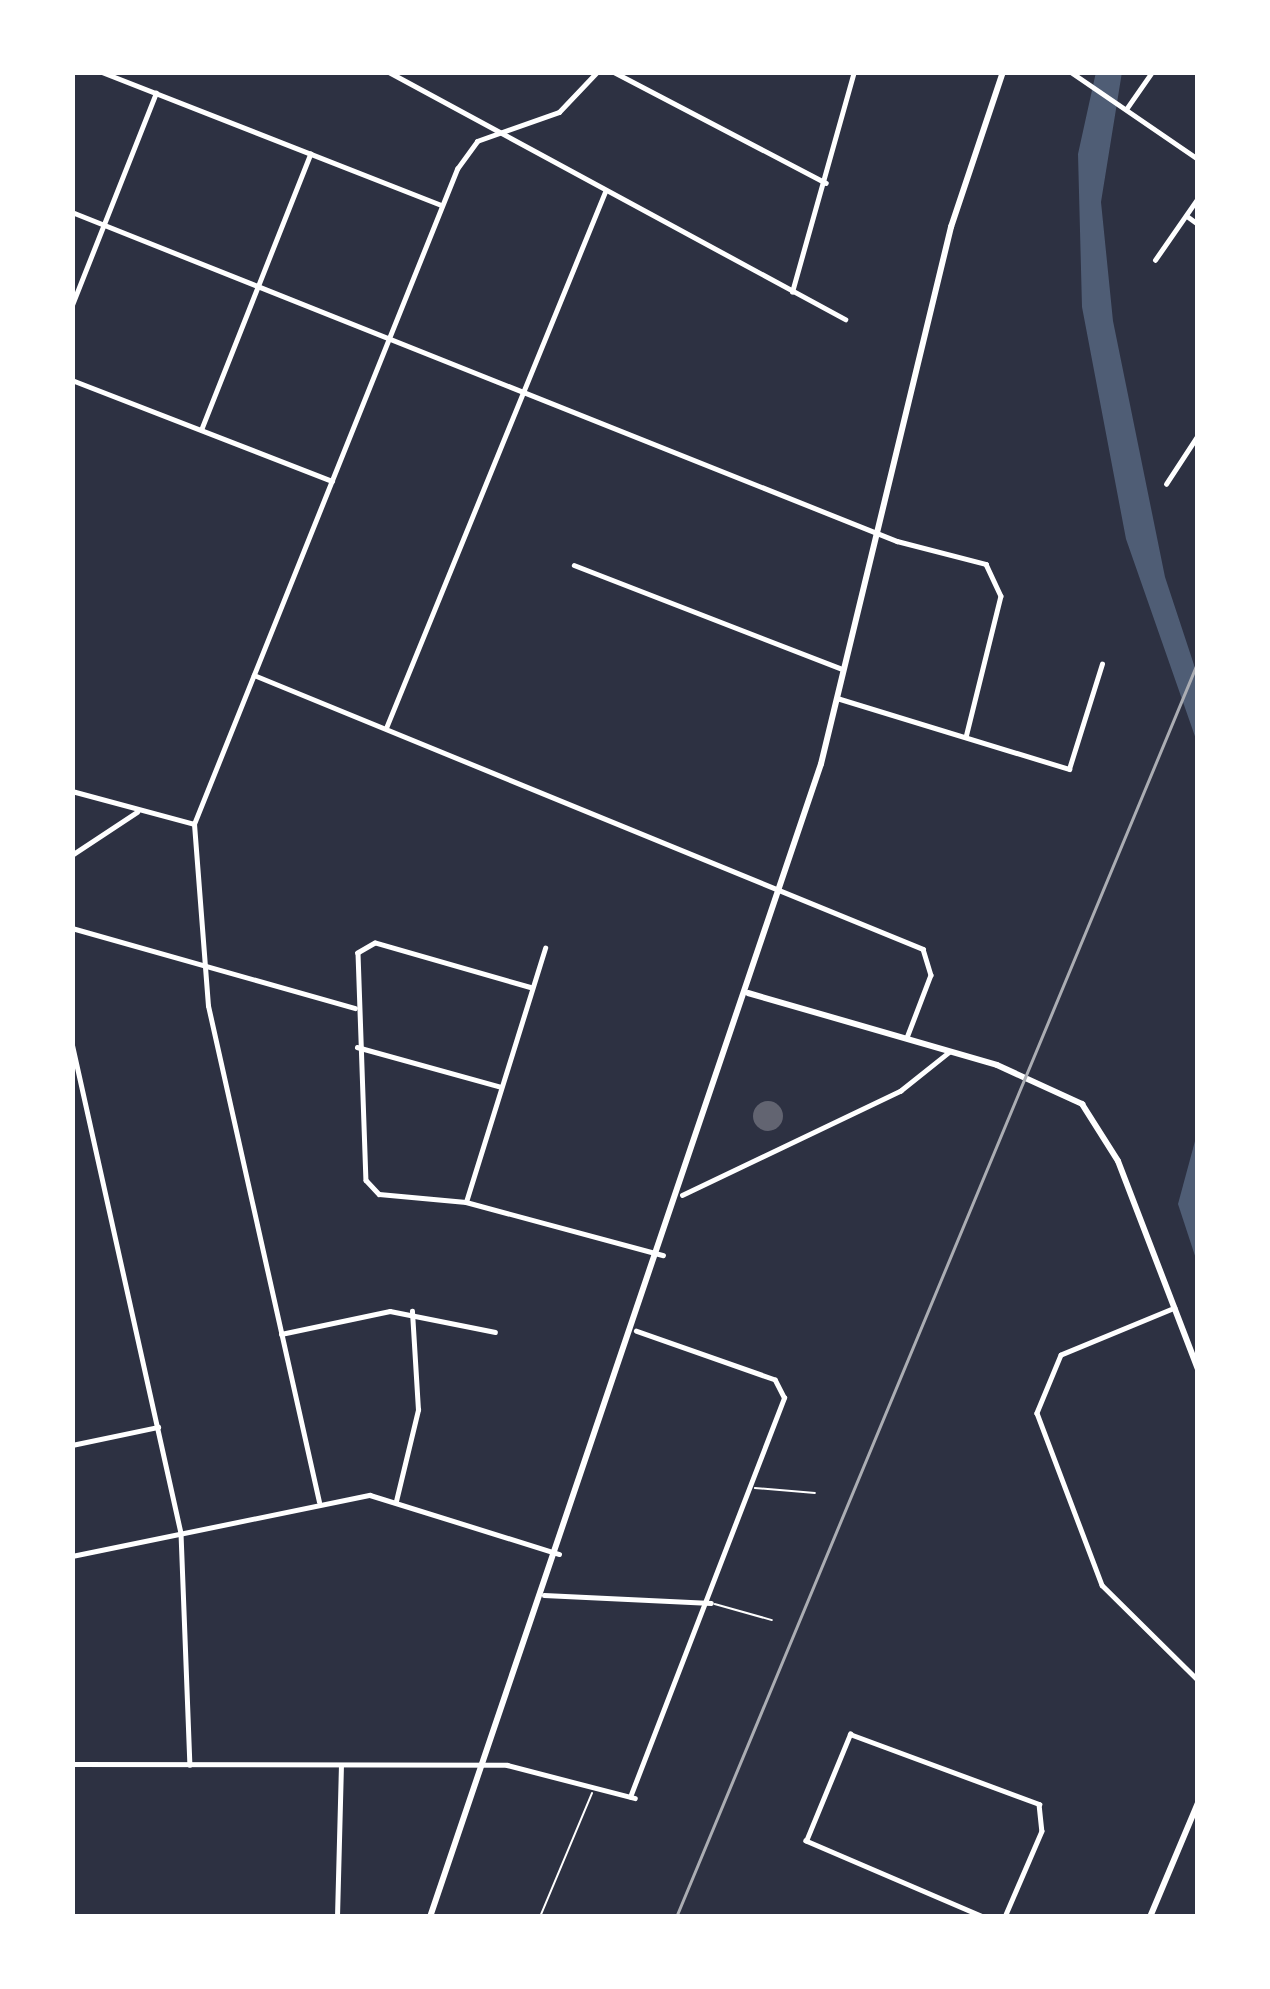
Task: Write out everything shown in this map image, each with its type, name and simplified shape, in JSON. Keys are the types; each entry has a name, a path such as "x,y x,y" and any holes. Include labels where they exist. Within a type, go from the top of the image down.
{"main road":[{"path":"430,1917 663,1255 781,888 837,698 963,181 1004,72"},
{"path":"747,992 997,1065 1056,1087 1109,1140 1198,1369"},
{"path":"1150,1917 1198,1803"}],"street":[{"path":"102,72 441,206"},
{"path":"388,72 845,319"},
{"path":"319,1502 201,966 194,824 441,206 472,145 560,112 597,72"},
{"path":"614,72 826,183"},
{"path":"792,292 854,72"},
{"path":"1071,72 1198,159"},
{"path":"1127,108 1152,72"},
{"path":"72,305 155,93"},
{"path":"201,430 310,154"},
{"path":"386,728 520,389 605,192"},
{"path":"1155,260 1198,198"},
{"path":"72,212 877,532 980,562 1001,582 966,737"},
{"path":"1187,216 1198,224"},
{"path":"72,380 332,481"},
{"path":"1166,484 1198,435"},
{"path":"574,565 844,670"},
{"path":"837,698 1070,770 1102,664"},
{"path":"254,675 781,888 928,954 907,1038"},
{"path":"72,790 194,824"},
{"path":"72,855 140,810"},
{"path":"72,928 355,1008"},
{"path":"532,988 420,956 362,948 355,1008 369,1186 466,1202 663,1255"},
{"path":"466,1202 544,948"},
{"path":"72,1043 181,1533 190,1765"},
{"path":"357,1047 502,1087"},
{"path":"682,1195 900,1091 949,1051"},
{"path":"1175,1308 1073,1349 1045,1374 1040,1431 1102,1585 1198,1681"},
{"path":"281,1334 412,1311 496,1332"},
{"path":"395,1501 418,1410 412,1311"},
{"path":"72,1764 482,1764 632,1798 711,1603 752,1488 780,1385 636,1331"},
{"path":"72,1445 158,1427"},
{"path":"72,1556 319,1502 395,1501 559,1554"},
{"path":"544,1595 711,1603"},
{"path":"983,1917 804,1836 845,1738 862,1731 891,1741 1010,1789 1044,1818 1005,1917"},
{"path":"337,1917 340,1765"}],"lane":[{"path":"752,1488 814,1493"},
{"path":"711,1603 772,1620"},
{"path":"541,1917 594,1787"}],"water":[{"path":"1096,72 1122,72 1101,202 1113,321 1165,577 1198,677 1198,745 1126,539 1082,307 1078,154"},
{"path":"1198,1130 1198,1265 1178,1204"}],"building":[{"path":"768,1101 783,1116 768,1131 753,1116"}],"railway":[{"path":"676,1917 1198,661"}]}
